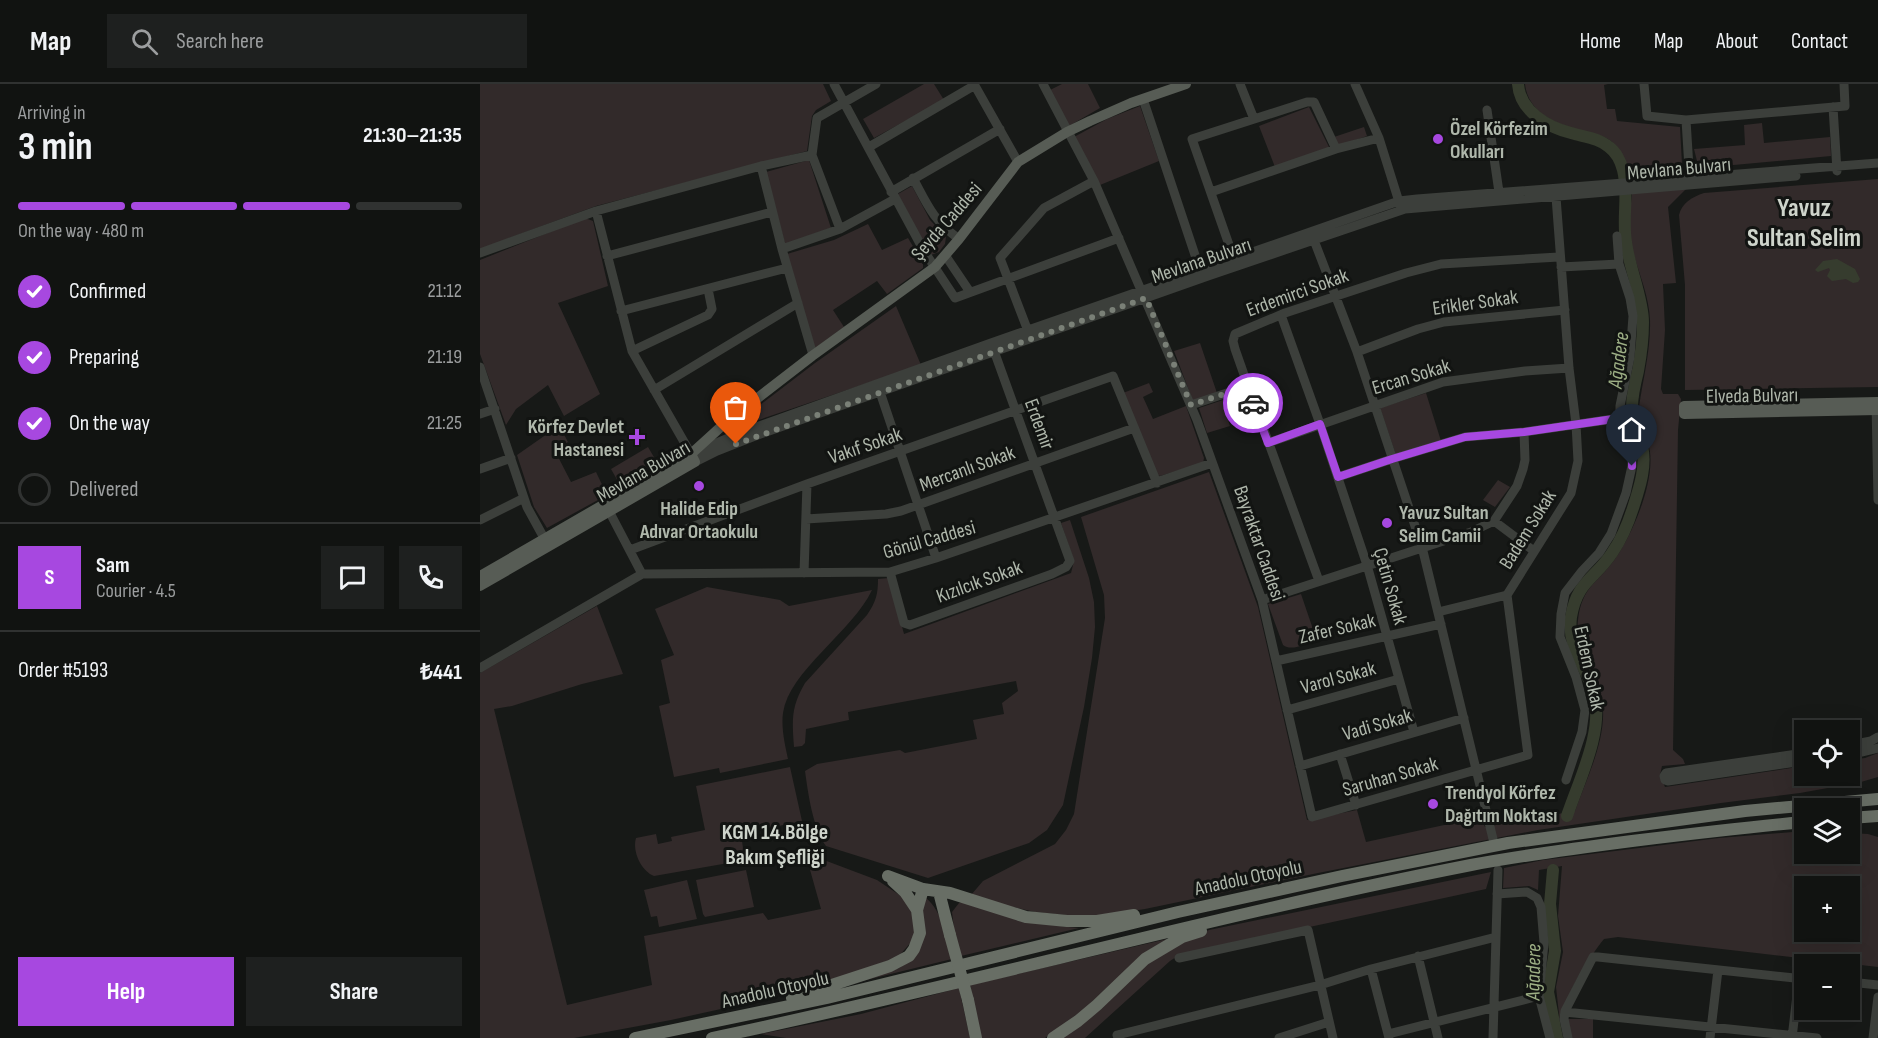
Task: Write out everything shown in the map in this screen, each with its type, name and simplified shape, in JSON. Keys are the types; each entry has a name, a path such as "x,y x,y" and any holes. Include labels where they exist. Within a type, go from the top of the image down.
{"highway":[{"name":"Anadolu Otoyolu","path":"635,1038 720,1022 873,987 1178,912 1508,843 1745,811 1878,799"},
{"path":"1860,817 1878,816"},
{"name":"Anadolu Otoyolu","path":"712,1038 808,1018 1269,908 1509,858 1743,827 1794,823"},
{"path":"720,1022 883,969 909,956 918,940 920,923 917,910 905,892 888,876 923,889 950,893 1026,917 1097,921 1342,876"},
{"path":"917,910 923,889"},
{"path":"939,892 976,1038"},
{"path":"946,918 954,902 964,897"},
{"path":"1053,1038 1078,1021 1145,959 1157,951 1182,937 1269,908"}],"main road":[{"name":"Şeyda Caddesi","path":"692,458 724,424 813,355 935,267 1018,162 1067,132 1107,113 1185,84"},
{"name":"Elveda Bulvarı","path":"1684,406 1877,406 1684,414 1684,406"},
{"name":"Mevlana Bulvarı","path":"480,586 609,511 692,458"},
{"name":"Mevlana Bulvarı","path":"480,576 544,538 692,458"}],"street":[{"path":"834,84 924,251 955,298 1119,238"},
{"path":"840,229 812,155 817,118 876,84"},
{"name":"Bayraktar Caddesi","path":"1043,84 1094,181 1191,405 1262,600 1312,817"},
{"path":"1240,84 1254,119"},
{"path":"1355,84 1379,138 1400,206"},
{"path":"1644,84 1647,116 1686,120 1845,106 1844,84"},
{"path":"869,147 975,85 1018,162"},
{"path":"1143,99 1200,270"},
{"path":"1234,259 1192,139 1307,102 1314,102 1336,150"},
{"path":"1833,107 1836,169"},
{"path":"1487,110 1500,197"},
{"path":"1686,120 1690,181"},
{"path":"782,249 840,229 893,196 914,178 1000,129"},
{"path":"1211,192 1379,138"},
{"path":"480,253 596,211 761,166 812,155"},
{"name":"Mevlana Bulvarı","path":"1836,169 1878,163"},
{"path":"761,166 787,268 813,355"},
{"name":"Mevlana Bulvarı","path":"692,458 745,431 1400,206 1836,169 1878,168"},
{"path":"914,178 934,217 959,239"},
{"path":"1028,331 1000,258 1039,213 1052,203 1094,181"},
{"name":"Mevlana Bulvarı","path":"1500,197 1556,196 1609,188"},
{"name":"Badem Sokak","path":"1477,770 1528,755 1507,595 1571,493 1578,462 1556,196"},
{"path":"596,211 632,351 692,458"},
{"path":"607,256 772,212"},
{"path":"1312,236 1357,352 1422,547 1493,839"},
{"name":"Mevlana Bulvarı","path":"692,458 880,392 1028,331 1144,294 1200,270 1312,236"},
{"name":"Erdem Sokak","path":"1566,780 1582,732 1585,710 1576,677 1560,637 1565,593 1599,553 1611,534 1626,494 1632,466 1632,440 1620,418 1620,399 1628,365 1633,316 1619,264 1617,236"},
{"path":"945,255 970,292"},
{"name":"Erdemirci Sokak","path":"1319,581 1235,349 1233,341 1235,334 1335,296 1441,264 1560,262 1619,264"},
{"path":"621,311 787,268"},
{"path":"632,351 708,315 712,309 708,289"},
{"path":"654,390 798,303"},
{"name":"Erikler Sokak","path":"1357,352 1418,329 1444,322 1565,310"},
{"name":"Çetin Sokak","path":"1281,315 1367,565 1414,732"},
{"name":"Erdemir","path":"993,347 1055,517"},
{"path":"480,367 524,498 544,538"},
{"name":"Ercan Sokak","path":"1268,443 1443,382 1485,375 1569,368"},
{"name":"Vakıf Sokak","path":"630,550 807,484 1113,376 1134,428"},
{"path":"1191,405 1248,386"},
{"path":"880,392 936,558"},
{"path":"1877,406 1878,500"},
{"path":"480,414 495,410"},
{"path":"1338,477 1465,437 1524,432 1620,418"},
{"path":"1134,428 1157,483"},
{"name":"Mercanlı Sokak","path":"806,519 886,514 918,505 1134,428"},
{"path":"1262,600 1472,532 1494,522 1521,477 1525,460 1524,432"},
{"path":"480,469 511,458"},
{"name":"Gönül Caddesi","path":"480,668 642,574 890,572 1212,463"},
{"path":"804,573 807,484"},
{"path":"480,519 524,498"},
{"path":"609,511 642,574"},
{"name":"Kızılcık Sokak","path":"890,572 903,623 915,624 1066,567 1070,557 1055,517"},
{"path":"1494,522 1534,551"},
{"path":"1438,612 1507,595"},
{"name":"Zafer Sokak","path":"1276,661 1441,624"},
{"name":"Varol Sokak","path":"1287,710 1399,679"},
{"name":"Vadi Sokak","path":"1300,766 1464,718"},
{"path":"1860,743 1878,737"},
{"path":"1860,753 1878,748"},
{"path":"1340,754 1356,805"},
{"path":"1794,754 1666,773 1664,776 1668,781 1794,762"},
{"name":"Saruhan Sokak","path":"1312,817 1477,770"},
{"path":"1493,1038 1498,870"},
{"path":"1497,894 1527,892 1537,898 1541,907 1544,943 1539,996 1550,1038"},
{"path":"1179,958 1308,930 1333,1038"},
{"path":"1118,1038 1117,1035 1320,985 1418,956 1496,937"},
{"path":"1418,956 1438,1038"},
{"path":"1568,1038 1565,1012 1593,957 1794,977"},
{"path":"1371,969 1388,1036 1539,996"},
{"path":"1710,1038 1718,970"},
{"path":"1860,983 1878,985"},
{"path":"1874,1038 1878,997"},
{"path":"1565,1012 1817,1038"},
{"path":"1792,1037 1795,1020"},
{"path":"1279,1038 1329,1022"}],"shaded area":[{"path":"480,84 823,84 831,101 816,110 812,116 807,151 596,206 480,249"},
{"path":"924,84 934,84 944,100 874,138 863,119"},
{"path":"1062,84 1088,84 1100,108 1069,126 1050,90"},
{"path":"1525,84 1608,84 1604,85 1607,109 1615,109 1617,121 1680,127 1682,164 1678,169 1629,174 1620,151 1612,142 1600,135 1562,125 1545,116 1532,103"},
{"path":"1140,106 1159,161 1100,185 1074,137 1107,119"},
{"path":"1309,107 1330,149 1275,167 1259,126"},
{"path":"1762,123 1764,143 1830,137 1831,156 1701,168 1698,165 1694,149 1745,145 1744,125"},
{"path":"1364,127 1367,136 1339,146 1334,137"},
{"path":"809,160 831,228 785,244 766,172"},
{"path":"1878,179 1878,387 1685,390 1685,285 1679,215 1685,204 1704,193"},
{"path":"912,186 930,220 946,237 945,244 939,252 931,255 898,194"},
{"path":"1687,188 1668,207 1676,283 1663,284 1665,330 1661,389 1663,394 1678,394 1681,399 1678,430 1673,750 1685,764 1662,766 1660,775 1665,787 1794,768 1794,786 1839,786 1538,830 1107,915 1035,912 971,895 983,881 1055,844 1066,830 1074,814 1105,618 1104,595 1081,517 1209,472 1258,607 1307,820 1357,810 1366,842 1481,817 1485,827 1575,811 1597,751 1603,719 1603,703 1599,688 1579,638 1580,609 1587,592 1615,559 1629,536 1641,508 1649,479 1650,452 1639,407 1648,353 1650,320 1647,299 1629,233 1632,193"},
{"path":"585,218 593,221 608,286 558,303 600,394 564,416 548,385 516,409 506,425 480,354 480,260"},
{"path":"868,224 882,250 908,238 923,263 923,268 887,294 877,281 833,310 844,327 815,348 787,254 834,240"},
{"path":"1837,259 1855,269 1860,279 1858,282 1853,283 1846,279 1832,281 1827,276 1829,268 1818,272 1815,270 1823,261"},
{"path":"896,306 921,365 726,431 815,363"},
{"path":"1200,343 1217,393 1193,401 1174,351"},
{"path":"1149,383 1153,392 1143,397 1153,419 1186,406 1204,458 1203,463 1160,476 1156,474 1123,393"},
{"path":"1244,393 1248,403 1225,411 1230,426 1207,433 1199,408"},
{"path":"1426,393 1441,441 1396,455 1380,408"},
{"path":"560,427 568,442 554,449 571,482 596,472 607,495 547,528 534,507 517,455"},
{"path":"648,447 658,464 620,485 611,469"},
{"path":"1498,480 1510,487 1495,507 1483,500"},
{"path":"1070,520 1089,578 1094,602 1095,627 1084,707 1063,805 1047,830 1029,843 928,878 826,846 814,821 805,771 817,764 900,750 905,753 977,739 973,720 1004,714 1002,703 1018,691 1016,681 848,712 849,720 806,729 805,743 794,747 794,714 800,692 805,683 867,615 876,598 878,579 889,578 904,634 1071,573 1074,561 1061,523"},
{"path":"707,587 780,600 789,606 872,590 851,621 809,666 788,697 783,713 783,725 788,759 720,773 719,768 674,777 659,706 670,703 661,660 674,655 655,609"},
{"path":"1301,594 1317,641 1291,648 1283,645 1268,604"},
{"path":"597,606 623,674 512,706 494,709 567,1005 652,985 644,936 763,913 768,920 821,909 807,859 816,857 877,880 904,898 911,907 915,927 913,940 898,957 842,977 766,999 671,1020 574,1038 480,1038 480,673"},
{"path":"1878,753 1878,777 1861,782 1860,759"},
{"path":"790,767 802,821 741,834 744,855 740,861 654,876 645,870 635,849 636,838 656,834 658,844 672,841 671,837 705,830 696,786"},
{"path":"1794,832 1794,864 1860,864 1860,834 1878,837 1878,967 1860,965 1860,954 1794,954 1794,957 1618,937 1604,939 1577,979 1566,1002 1560,1023 1556,987 1563,952 1558,916 1562,866 1539,870 1538,890 1529,886 1503,888 1504,868 1543,860 1719,838"},
{"path":"746,870 754,907 705,917 696,880"},
{"path":"1491,872 1486,889 1179,955 1085,1038 1060,1038 1145,964 1182,941 1209,930"},
{"path":"687,880 697,919 659,927 657,916 651,917 644,890"},
{"path":"926,898 940,918 952,959 858,982 899,968 915,957 921,913"},
{"path":"965,901 1035,921 1079,928 961,956 952,912 959,903"},
{"path":"1167,939 1146,952 1079,1014 1045,1038 981,1038 970,985"},
{"path":"959,988 970,1038 786,1038 761,1034 861,1014"},
{"path":"1567,1019 1593,1019 1593,1038 1571,1038"}],"waterway":[{"name":"Ağadere","path":"1518,84 1520,94 1529,110 1544,122 1601,142 1612,149 1618,157 1625,179 1626,242 1642,313 1642,346 1632,407 1643,454 1640,485 1621,537 1606,562 1582,588 1571,617 1572,639 1594,694 1596,724 1589,755 1567,816"},
{"name":"Ağadere","path":"1553,870 1550,904 1555,951 1548,992 1557,1038"}],"way so far":[{"path":"736,444 1146,298 1191,405 1248,386 1253,403"}],"place":[{"name":"Özel Körfezim Okulları","path":"1438,139"},
{"name":"Körfez Devlet Hastanesi","path":"637,437"},
{"name":"Halide Edip Adıvar Ortaokulu","path":"699,486"},
{"name":"Yavuz Sultan Selim Camii","path":"1387,523"},
{"name":"Trendyol Körfez Dağıtım Noktası","path":"1433,804"}],"district":[{"name":"Yavuz Sultan Selim","path":"1804,222"},
{"name":"KGM 14.Bölge Bakım Şefliği","path":"775,844"}],"route":[{"path":"1253,403 1268,443 1320,424 1338,477 1465,437 1524,432 1620,418 1632,440 1632,466"}]}
